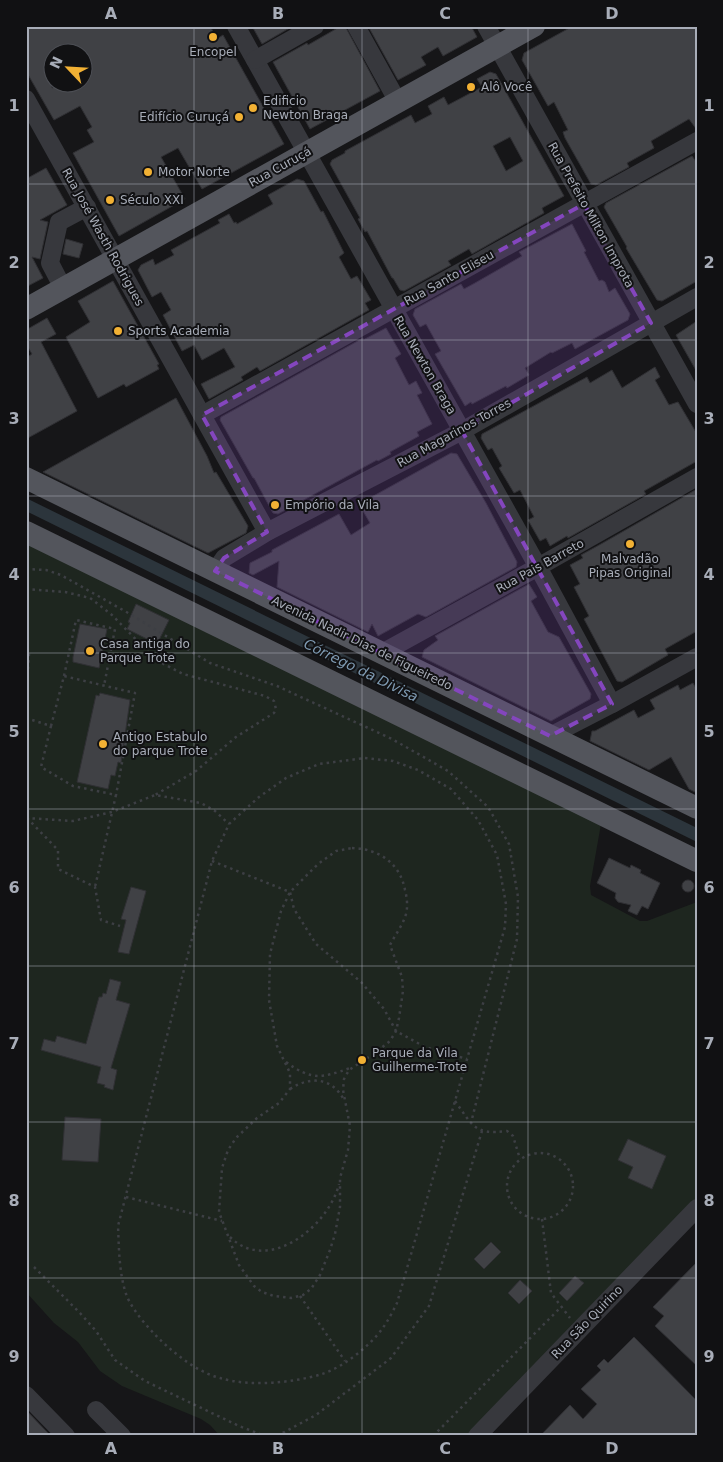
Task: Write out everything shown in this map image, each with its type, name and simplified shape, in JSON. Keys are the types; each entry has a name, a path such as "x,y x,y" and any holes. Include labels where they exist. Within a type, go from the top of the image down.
{"main road":[{"name":"Rua Curuçá","path":"26,309 534,26"},
{"name":"Avenida Nadir Dias de Figueiredo","path":"26,478 697,808"},
{"path":"26,532 697,861"}],"street":[{"name":"Rua Newton Braga","path":"236,26 538,567 612,704"},
{"path":"255,60 315,26"},
{"path":"356,26 398,102"},
{"name":"Rua Prefeito Milton Improta","path":"486,26 697,404"},
{"name":"Rua José Wasth Rodrigues","path":"26,99 268,532"},
{"name":"Rua Santo Eliseu","path":"202,415 697,141"},
{"path":"63,288 50,263 59,222 87,207"},
{"name":"Rua Magarinos Torres","path":"215,571 224,558 268,532 462,431 697,298"},
{"name":"Rua Pais Barreto","path":"382,653 697,477"},
{"path":"550,736 697,657"},
{"name":"Rua São Quirino","path":"477,1436 697,1208"},
{"path":"26,1395 66,1436"},
{"path":"96,1410 122,1436"}],"path":[{"path":"26,569 46,570 61,575 130,614 210,663 277,686 392,740 448,771 488,807 509,844 518,897 517,939 471,1123"},
{"path":"26,589 66,592 90,598 112,614 156,660 182,674 265,696 274,701 276,709 274,713 236,737 196,771 155,795 112,812 72,821 27,817"},
{"path":"104,686 115,629 76,620 41,767 73,786 116,795"},
{"path":"26,641 29,654 26,697"},
{"path":"64,676 135,693 116,795 95,887 100,920 120,926"},
{"path":"26,718 51,726"},
{"path":"366,758 393,761 418,770 451,789 478,820 497,855 506,904 505,927 397,1303 382,1329 362,1350 322,1374 287,1381 254,1383 220,1379 199,1369 176,1354 159,1340 135,1310 126,1295 119,1260 118,1226 212,861 229,824 259,797 286,778 319,764 366,758"},
{"path":"155,795 201,803 215,811 229,824"},
{"path":"27,817 58,850 58,869 95,887"},
{"path":"235,1255 236,1246 252,1250 270,1251 284,1246 306,1233 321,1218 331,1204 338,1187 348,1150 350,1126 343,1090 344,1079 347,1072 353,1067 390,1041 396,1031 400,1018 403,986 401,971 390,945 406,913 407,899 400,872 394,865 387,858 361,848 343,849 329,854 290,892 278,920 270,954 268,975 269,1000 277,1046 290,1076 290,1089"},
{"path":"212,861 290,892"},
{"path":"290,892 294,909 316,944 361,982 384,1009 396,1031 425,1047 467,1059"},
{"path":"284,1061 302,1072 319,1077 333,1075 353,1067"},
{"path":"340,1178 340,1207 335,1234 316,1283 311,1289 300,1296 280,1298 258,1289 241,1270 218,1209 222,1168 228,1150 243,1131 279,1104 290,1089 308,1081 326,1083 338,1090 346,1106"},
{"path":"455,1101 471,1123 482,1131 490,1133 507,1131 513,1136 520,1159"},
{"path":"277,1436 316,1415 391,1358 430,1306 482,1131"},
{"path":"542,1153 552,1155 568,1169 572,1178 573,1189 570,1200 565,1208 556,1215 542,1219 525,1216 516,1210 509,1200 506,1189 507,1178 512,1167 520,1159 530,1154 542,1153"},
{"path":"126,1197 222,1221"},
{"path":"542,1219 551,1292 575,1324"},
{"path":"229,1236 239,1245 252,1250"},
{"path":"34,1267 96,1331 115,1360 145,1380 240,1426 265,1436"},
{"path":"300,1296 345,1361"},
{"path":"433,1436 561,1307"}],"highlighted area":[{"path":"584,204 651,323 462,431 612,704 550,736 215,571 224,558 267,532 202,415"}],"shaded area":[{"name":"Parque da Vila Guilherme-Trote","path":"26,541 601,824 590,886 591,895 640,921 647,921 697,902 697,1199 468,1436 220,1436 210,1425 201,1419 122,1386 100,1371 78,1342 54,1323 26,1292"}],"water":[{"name":"Córrego da Divisa","path":"26,498 697,828 697,842 26,511"}],"building":[{"path":"26,26 210,26 217,39 223,35 284,144 202,189 178,148 161,157 185,199 119,236 73,153 94,142 87,130 92,127 80,106 54,120 26,71"},
{"path":"252,26 293,26 262,44"},
{"path":"341,26 345,26 380,91 310,129 273,62"},
{"path":"368,26 471,26 477,37 443,56 438,47 421,57 426,65 398,80"},
{"path":"573,26 697,26 697,130 689,119 651,141 654,148 627,163 629,167 596,185 591,184 565,138 563,132 568,130 554,102 548,106 522,60 524,53"},
{"path":"490,72 496,74 564,196 542,208 544,213 472,254 469,249 448,261 451,265 404,291 400,290 367,231 365,232 358,219 360,218 330,164 332,160 345,153 345,151 411,115 415,123 432,114 428,106 444,97 448,105 482,87 477,79","holes":["510,137 523,161 506,171 493,146"]},
{"path":"692,156 697,163 697,281 662,301 657,300 604,207 606,203"},
{"path":"46,168 67,205 40,220 48,222 40,259 32,257 43,278 26,287 26,179"},
{"path":"297,179 304,181 321,212 323,211 344,253 339,257 351,279 357,276 371,300 365,303 369,310 260,371 257,367 241,377 243,380 209,399 201,384 235,367 224,348 202,360 194,345 182,351 163,315 171,310 161,292 152,297 138,270 141,265 153,259 155,265 174,255 171,250 220,223 218,220 229,214 234,223 236,222 237,224 273,204 268,195"},
{"path":"572,224 599,281 605,282 609,292 615,288 630,314 628,320 575,349 572,343 551,352 525,368 529,375 507,388 506,386 465,406 435,354 441,351 426,324 420,327 413,315 415,309 461,284 464,289 522,256 519,252"},
{"path":"66,239 83,244 79,258 63,254"},
{"name":"Sports Academia","path":"113,281 159,364 157,365 159,369 126,387 124,384 98,398 66,337 90,322 78,301"},
{"path":"47,318 56,334 41,342 77,411 26,439 26,358 32,354 26,344 26,330"},
{"path":"697,321 697,372 676,335"},
{"path":"386,328 401,354 395,358 409,385 416,381 422,393 417,395 432,424 417,432 419,436 390,452 391,454 278,514 273,513 220,420 221,417 363,338 363,340"},
{"path":"655,367 660,377 655,380 669,405 678,402 697,434 697,461 644,491 646,494 568,538 567,536 550,546 546,538 540,541 528,520 534,517 520,490 514,493 499,468 502,466 492,448 488,450 481,438 482,434 587,377 590,383 612,370 622,388"},
{"path":"176,398 214,473 216,472 248,526 246,533 208,553 43,472"},
{"path":"451,453 457,454 486,503 517,562 516,567 426,617 418,614 378,636 372,624 368,632 277,587 279,561 253,575 249,573 250,563 339,514 351,535 370,523 359,504"},
{"path":"697,489 697,631 665,649 668,655 622,682 617,681 584,619 589,616 574,587 580,584 570,565 583,558 581,555"},
{"path":"529,584 537,597 531,601 548,632 559,637 591,694 590,699 551,721 422,657 424,650 438,640 435,636"},
{"path":"136,604 169,620 157,644 127,629"},
{"name":"Casa antiga do Parque Trote","path":"80,624 107,629 99,668 73,662"},
{"path":"693,683 697,690 697,793 689,789 671,757 649,770 590,741 592,731 634,710 638,718 655,709 650,700 678,685 680,690"},
{"name":"Antigo Estabulo do parque Trote","path":"100,693 130,700 121,763 118,762 115,776 111,775 108,789 77,782 96,695 99,696"},
{"path":"609,858 630,868 631,865 641,870 640,873 660,883 648,909 642,906 637,915 628,911 631,905 618,902 615,898 616,893 597,883"},
{"path":"690,880 693,881 693,891 686,892 683,891 682,884 683,881"},
{"path":"131,887 146,891 129,954 118,952 126,920 121,919"},
{"path":"110,979 121,982 116,1000 130,1004 111,1068 117,1070 113,1090 97,1083 101,1067 41,1050 44,1039 55,1042 57,1036 86,1044 99,997 102,997 103,993 106,994"},
{"path":"65,1117 101,1119 98,1162 62,1160"},
{"path":"628,1139 666,1156 652,1189 628,1178 633,1167 618,1160"},
{"path":"491,1242 501,1252 484,1269 474,1259"},
{"path":"697,1262 697,1366 655,1326 664,1316 653,1307"},
{"path":"575,1276 584,1283 567,1301 559,1293"},
{"path":"520,1280 532,1291 519,1304 508,1293"},
{"path":"634,1337 697,1401 697,1436 540,1436 570,1405 583,1419 597,1404 581,1389 601,1370 597,1366 604,1359 608,1363"},
{"path":"26,1410 48,1433 44,1436 26,1436"}],"place":[{"name":"Encopel","path":"213,37"},
{"name":"Alô Você","path":"471,87"},
{"name":"Edificio Newton Braga","path":"253,108"},
{"name":"Edifício Curuçá","path":"239,117"},
{"name":"Motor Norte","path":"148,172"},
{"name":"Século XXI","path":"110,200"},
{"name":"Sports Academia","path":"118,331"},
{"name":"Empório da Vila","path":"275,505"},
{"name":"Malvadão Pipas Original","path":"630,544"},
{"name":"Casa antiga do Parque Trote","path":"90,651"},
{"name":"Antigo Estabulo do parque Trote","path":"103,744"},
{"name":"Parque da Vila Guilherme-Trote","path":"362,1060"}]}
